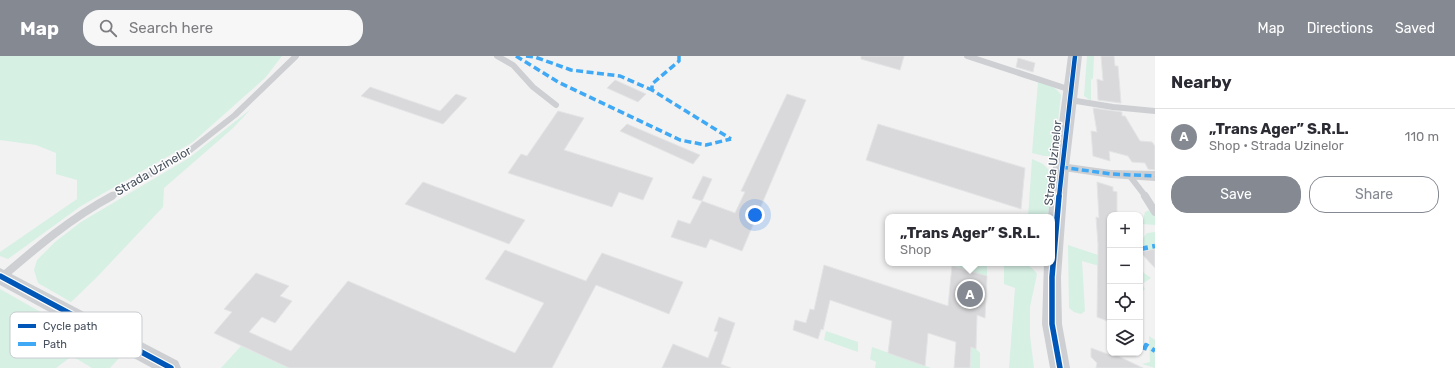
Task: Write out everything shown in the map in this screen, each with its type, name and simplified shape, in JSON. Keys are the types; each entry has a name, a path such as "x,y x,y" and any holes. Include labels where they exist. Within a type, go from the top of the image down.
{"street":[{"name":"Strada Uzinelor","path":"1055,253 1061,167 1075,56"},
{"name":"Strada Uzinelor","path":"1061,167 1129,175 1155,176"},
{"name":"Strada Uzinelor","path":"1054,266 1051,310 1060,368"},
{"name":"Strada Uzinelor","path":"1,276 68,312"},
{"name":"Strada Uzinelor","path":"142,352 171,368"}],"lane":[{"name":"Strada Uzinelor","path":"1,276 50,236 92,206 184,156 235,115 296,56"},
{"path":"497,56 508,61 519,70 534,87 556,105"},
{"path":"967,56 1071,95 1113,107 1155,111"},
{"path":"1129,175 1143,192 1155,212"}],"green space":[{"path":"0,56 282,56 265,78 193,142 81,206 8,259 0,256 0,252 77,199 77,180 56,174 56,153 36,145 0,140"},
{"path":"1087,56 1094,56 1093,78 1091,80 1091,101 1084,96"},
{"path":"1038,82 1054,88 1061,95 1054,156 1044,156 1032,153"},
{"path":"251,109 233,128 164,188 163,207 96,278 71,302 38,283 34,270 37,260 55,242 81,222 189,158"},
{"path":"1032,159 1043,164 1052,173 1048,214 1028,214"},
{"path":"1150,210 1155,217 1155,225 1143,224 1145,212"},
{"path":"1155,232 1155,249 1143,251 1143,238 1147,233"},
{"path":"1068,245 1107,258 1107,268 1082,261 1085,311 1081,314 1074,312 1069,308"},
{"path":"952,266 987,266 987,276"},
{"path":"1004,266 1030,266 1037,274 1030,307 1030,336 1034,368 1009,368 1015,288 1004,284"},
{"path":"1143,272 1151,278 1143,283"},
{"path":"0,289 41,312 10,312 10,358 69,358 56,368 0,368"},
{"path":"826,331 858,342 858,352 824,340"},
{"path":"1149,336 1155,340 1155,368 1142,364 1150,362"},
{"path":"241,346 289,368 221,368"},
{"path":"872,347 931,368 875,368 876,362 870,359"},
{"path":"971,347 980,353 980,368 970,368"},
{"path":"75,358 119,358 110,368 92,368"}],"building":[{"path":"861,56 904,56 900,70 861,59"},
{"path":"1101,56 1114,56 1115,66 1118,66 1121,103 1098,100 1097,79 1103,81"},
{"path":"1018,58 1035,63 1033,72 1016,67"},
{"path":"615,80 646,94 638,102 607,88"},
{"path":"370,87 440,111 456,94 467,98 443,124 361,96"},
{"path":"787,94 806,100 742,251 710,239 706,248 671,237 678,220 690,224 702,201 735,213 745,192 741,191"},
{"path":"1093,108 1122,112 1122,116 1125,116 1140,141 1152,142 1155,146 1155,170 1148,169 1145,163 1132,162 1128,156 1109,151 1110,161 1093,156 1091,131 1097,132"},
{"path":"558,111 584,118 564,150 653,178 643,200 619,192 612,207 508,173 521,154 527,156"},
{"path":"627,124 700,155 693,164 620,131"},
{"path":"878,124 1025,168 1021,209 866,160"},
{"path":"703,176 712,179 702,201 692,198"},
{"path":"423,182 525,220 509,244 405,204"},
{"path":"1097,182 1113,187 1113,191 1117,192 1117,212 1107,212 1107,321 1097,317 1098,244 1096,217 1099,218"},
{"path":"1155,249 1155,268 1143,255 1143,251"},
{"path":"505,250 586,281 602,253 683,282 669,314 596,285 552,368 289,368 214,333 232,312 224,309 256,273 289,286 280,296 292,301 275,323 262,317 249,332 291,351 348,281 515,353 544,303 485,279"},
{"path":"824,265 948,306 952,266 987,276 985,318 977,315 976,349 971,347 970,368 954,368 956,342 928,333 925,366 888,353 892,321 830,300 823,330 821,329 818,339 793,330 795,320 806,323 810,309 814,310"},
{"path":"719,317 735,323 721,364 731,368 662,368 673,344 708,358 718,332 714,331"},
{"path":"1091,348 1107,354 1107,356 1118,356 1143,368 1096,368 1097,363 1091,357"}],"marked path":[{"path":"516,56 558,82 680,140 706,145 731,139"},
{"path":"526,56 535,57 571,70 620,76 652,90"},
{"path":"679,56 679,61 652,84 652,90 731,139"},
{"path":"1061,167 1111,174 1155,176"},
{"path":"1143,248 1155,246"},
{"path":"1144,350 1146,345 1155,351"}],"cycle path":[{"path":"1055,240 1061,167 1075,56"},
{"path":"1053,266 1052,324 1060,368"},
{"path":"0,276 67,312"},
{"path":"142,352 171,368"}],"place":[{"name":"„Trans Ager” S.R.L.","path":"970,294"}]}
